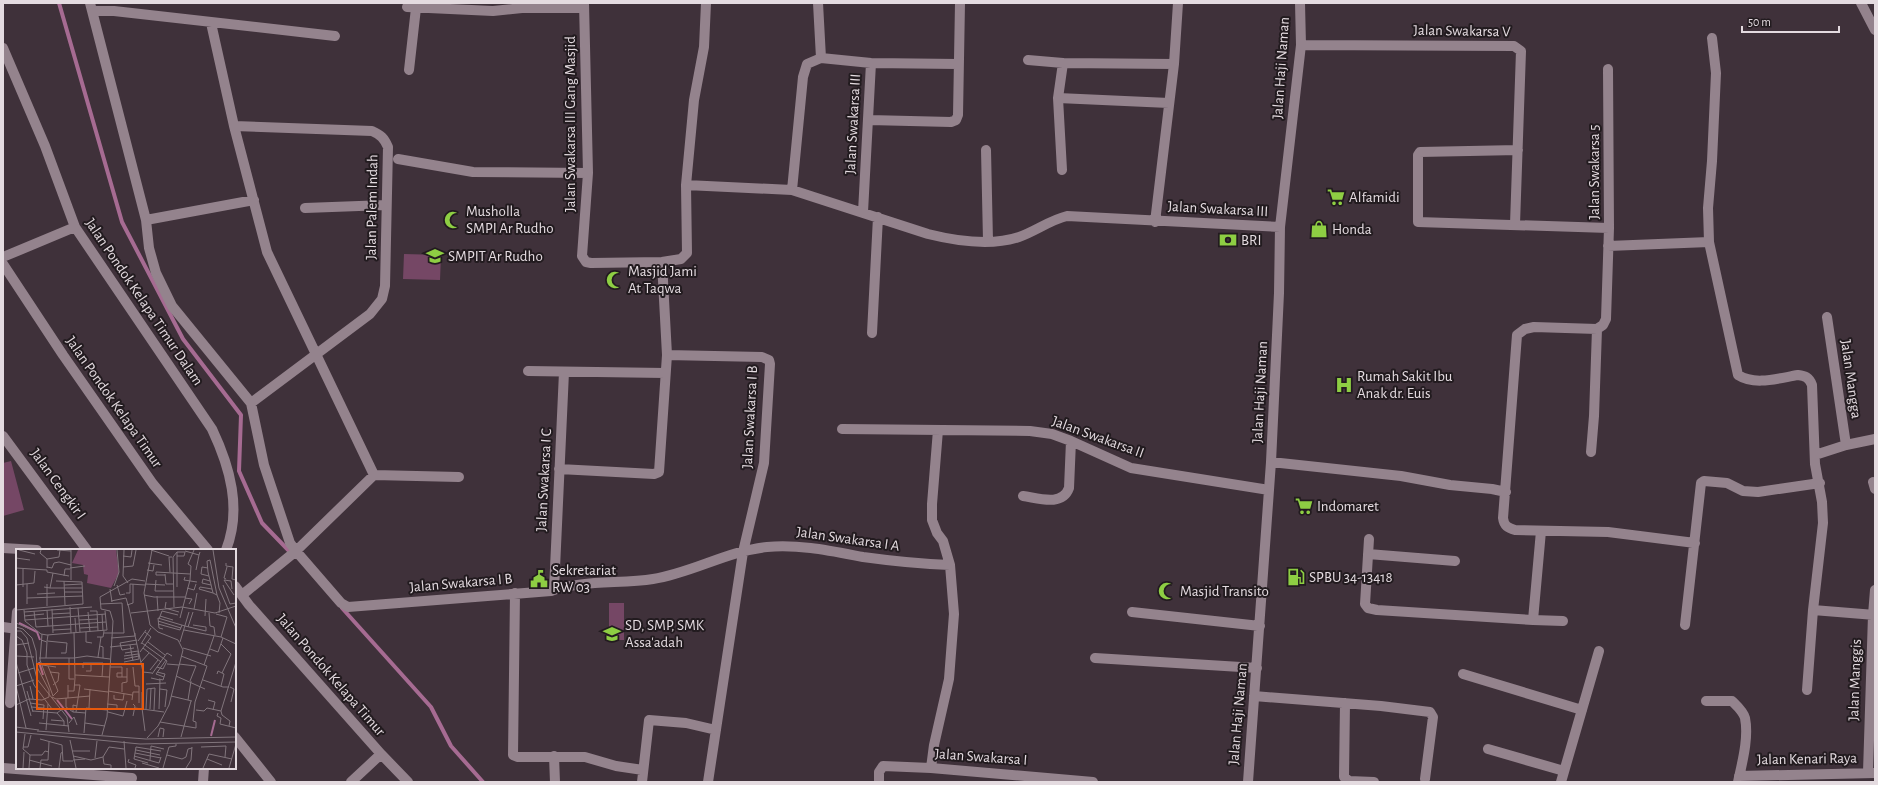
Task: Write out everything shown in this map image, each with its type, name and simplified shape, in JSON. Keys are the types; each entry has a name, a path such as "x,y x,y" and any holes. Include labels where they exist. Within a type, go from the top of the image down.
{"street":[{"path":"559,469 654,474 659,472 667,356 662,262 681,259 687,253 686,185 694,100 704,47 706,3"},
{"path":"792,190 805,69 812,61 821,58 818,3"},
{"path":"869,120 951,122 956,120 958,115 960,3"},
{"name":"Jalan Swakarsa III","path":"1155,222 1174,64 1178,3"},
{"name":"Jalan Haji Naman","path":"1248,782 1271,462 1279,301 1280,227 1301,45 1300,3"},
{"path":"1861,3 1875,30"},
{"path":"409,70 411,7 493,12 522,8 584,6"},
{"name":"Jalan Swakarsa III Gang Masjid","path":"584,6 588,173 582,256 583,260 591,263 662,262"},
{"path":"293,549 264,465 251,403 172,306 156,273 149,248 146,220 91,7 210,23 335,36"},
{"path":"210,23 234,126 263,237 272,264 317,353 374,475"},
{"path":"1712,38 1716,80 1708,208 1708,242 1738,375 1743,378 1757,381 1798,375 1810,379 1812,384 1815,455 1820,483 1822,524 1813,610 1807,690"},
{"name":"Jalan Swakarsa V","path":"1301,45 1514,46 1521,51 1515,224"},
{"name":"Jalan Pondok Kelapa Timur Dalam","path":"4,52 45,146 75,227 212,429 225,456 234,506 233,526 226,549"},
{"name":"Jalan Swakarsa III","path":"821,58 871,62 863,212"},
{"path":"1028,60 1174,64"},
{"path":"871,62 958,64"},
{"path":"1062,170 1058,98 1063,62"},
{"name":"Jalan Swakarsa 5","path":"1518,150 1420,152 1418,155 1418,222 1609,228 1608,69"},
{"path":"1058,98 1169,103"},
{"name":"Jalan Palem Indah","path":"234,126 372,131 379,134 385,140 388,147 385,286 382,299 370,314 362,318 317,353"},
{"path":"986,150 988,241"},
{"name":"Jalan Palem Indah","path":"398,159 473,172 588,173"},
{"name":"Jalan Swakarsa III","path":"686,185 792,190 945,238 1006,241 1020,236 1053,219 1067,216 1155,222 1280,227"},
{"path":"146,220 254,200"},
{"path":"305,208 386,205"},
{"path":"872,333 878,217"},
{"path":"3,257 75,227"},
{"path":"1609,228 1606,319 1603,325 1597,328 1534,327 1525,329 1517,335 1503,518 1504,524 1508,529 1515,530 1608,532 1694,543"},
{"path":"1608,246 1708,242"},
{"name":"Jalan Pondok Kelapa Timur","path":"3,264 63,356 153,484 207,549"},
{"name":"Jalan Mangga","path":"1827,317 1846,445"},
{"path":"1591,452 1594,416 1597,328"},
{"path":"251,403 317,353"},
{"name":"Jalan Swakarsa I B","path":"667,356 762,357 769,360 764,463 743,552 708,782"},
{"path":"528,371 665,373"},
{"name":"Jalan Swakarsa I C","path":"554,590 564,372"},
{"name":"Jalan Swakarsa II","path":"842,429 1030,431 1052,434 1131,468 1269,490"},
{"path":"931,768 934,745 945,704 952,661 954,614 950,565 943,541 937,533 932,520 938,430"},
{"name":"Jalan Cengkir I","path":"3,436 86,549"},
{"path":"1815,455 1846,445 1875,439"},
{"path":"1023,496 1053,500 1067,494 1070,488 1071,441"},
{"path":"1271,462 1400,476 1450,485 1492,489 1506,492"},
{"path":"242,595 277,567 293,549 374,475 459,477"},
{"path":"1685,625 1700,485 1704,481 1728,483 1743,491 1758,492 1820,483"},
{"path":"1533,620 1541,531"},
{"path":"1369,539 1365,604 1368,608 1377,610 1563,621"},
{"name":"Jalan Swakarsa I A","path":"743,552 764,547 797,546 888,560 950,565"},
{"path":"3,548 20,549"},
{"name":"Jalan Swakarsa I B","path":"293,549 340,602 348,607 515,594 554,590 566,586 658,578 743,552"},
{"path":"1368,554 1455,561"},
{"name":"Jalan Pondok Kelapa Timur","path":"236,587 249,605 381,754 408,782"},
{"name":"Jalan Manggis","path":"1866,775 1875,590"},
{"path":"515,594 514,756 585,757 616,766 643,770"},
{"path":"1813,610 1874,615"},
{"path":"1132,612 1260,626"},
{"path":"3,627 16,629 10,703"},
{"path":"1561,782 1600,651"},
{"path":"1095,658 1257,668"},
{"path":"1463,674 1582,710"},
{"path":"1254,696 1345,703 1430,712 1433,717 1425,779"},
{"path":"1706,700 1732,701 1740,709 1744,718 1745,737 1738,779"},
{"path":"1345,703 1344,777 1349,781 1374,782"},
{"path":"642,782 648,720 686,723 716,730"},
{"path":"236,738 271,782"},
{"path":"1488,749 1564,770"},
{"path":"351,782 381,754"},
{"path":"554,756 555,782"},
{"name":"Jalan Swakarsa I","path":"878,782 879,772 883,766 931,768 1093,782"},
{"path":"3,768 16,769"},
{"path":"19,769 132,776"},
{"path":"203,782 204,769"},
{"name":"Jalan Kenari Raya","path":"1738,779 1866,775"}],"shaded area":[{"path":"404,254 441,255 440,280 403,279"},
{"path":"11,461 24,510 3,516 3,463"},
{"path":"609,603 624,603 624,640 609,640"}],"waterway":[{"path":"59,3 122,222 183,339 241,415 239,471 262,523 292,554"},
{"path":"342,608 431,707 451,746 483,782"}],"place":[{"name":"Alfamidi","path":"1336,197"},
{"name":"Musholla SMPI Ar Rudho","path":"453,220"},
{"name":"Honda","path":"1319,229"},
{"name":"BRI","path":"1228,240"},
{"name":"SMPIT Ar Rudho","path":"435,256"},
{"name":"Masjid Jami At Taqwa","path":"615,280"},
{"name":"Rumah Sakit Ibu Anak dr. Euis","path":"1344,385"},
{"name":"Indomaret","path":"1304,506"},
{"name":"SPBU 34-13418","path":"1296,577"},
{"name":"Sekretariat RW 03","path":"539,579"},
{"name":"Masjid Transito","path":"1167,591"},
{"name":"SD, SMP, SMK Assa'adah","path":"612,634"}]}
